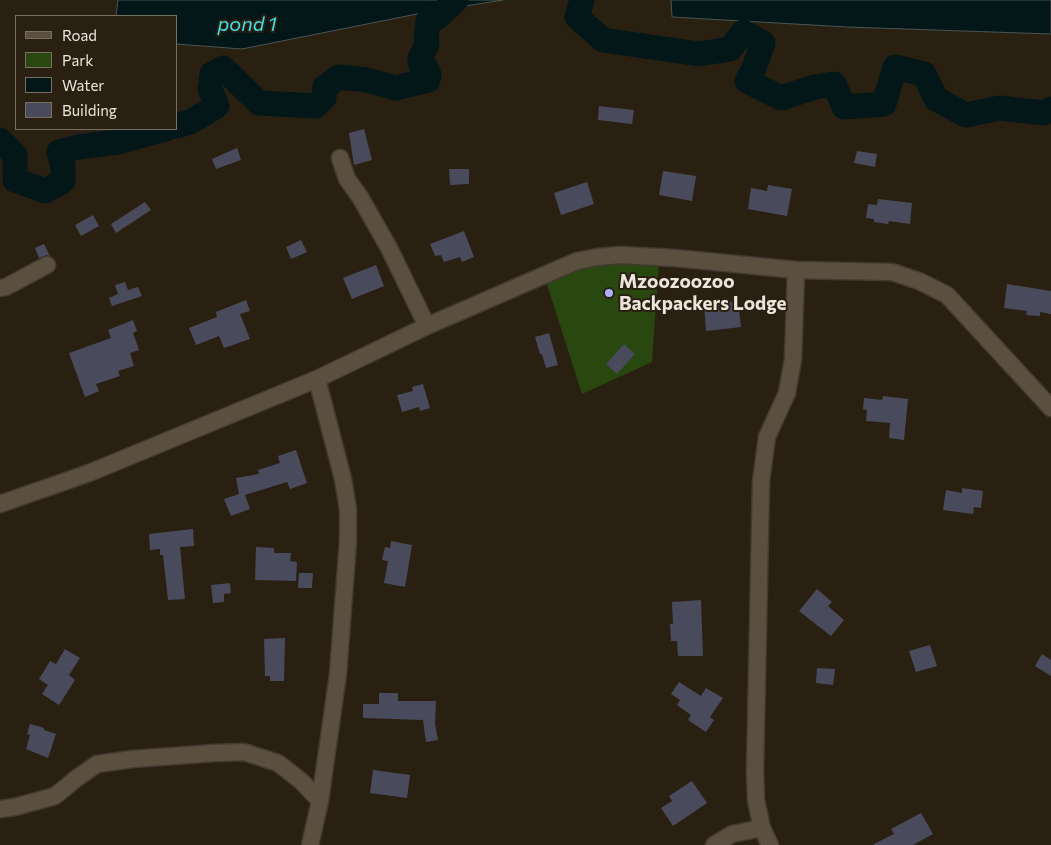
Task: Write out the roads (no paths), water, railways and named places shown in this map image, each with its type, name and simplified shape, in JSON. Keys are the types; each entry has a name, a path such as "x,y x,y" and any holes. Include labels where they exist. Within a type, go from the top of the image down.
{"street":[{"path":"340,158 347,178 389,248 428,326"},
{"path":"0,504 90,473 317,379 428,326 576,261 597,257 621,255 675,258 796,270 892,272 919,281 946,295 1051,408"},
{"path":"0,288 6,287 46,265"},
{"path":"770,845 762,828 756,800 755,772 761,481 766,437 787,393 793,359 796,270"},
{"path":"310,845 320,801 338,674 348,540 348,509 343,479 317,379"},
{"path":"0,810 56,796 97,764 133,759 244,752 278,764 301,781 320,801"},
{"path":"714,845 732,834 762,828"}],"water":[{"name":"pond 1","path":"118,0 503,0 427,12 242,49 178,44 178,15 116,15"},
{"path":"671,0 1051,0 1051,34 847,27 672,17"}],"waterway":[{"path":"178,125 190,122 217,106 210,89 212,74 223,68 259,103 316,106 324,98 325,87 339,77 367,80 395,88 428,80 429,75 426,68 422,67 420,58 427,44 429,19 438,17 456,0"},
{"path":"582,0 577,17 603,40 699,54 730,49 743,32 763,43 747,81 781,98 815,87 834,84 844,107 884,104 895,67 924,74 936,99 966,115 1000,108 1044,113 1051,109"},
{"path":"0,140 15,155 15,180 45,191 63,181 63,167 59,152 78,147 118,142 162,130"}],"place":[{"name":"Mzoozoozoo Backpackers Lodge","path":"609,293"}]}
